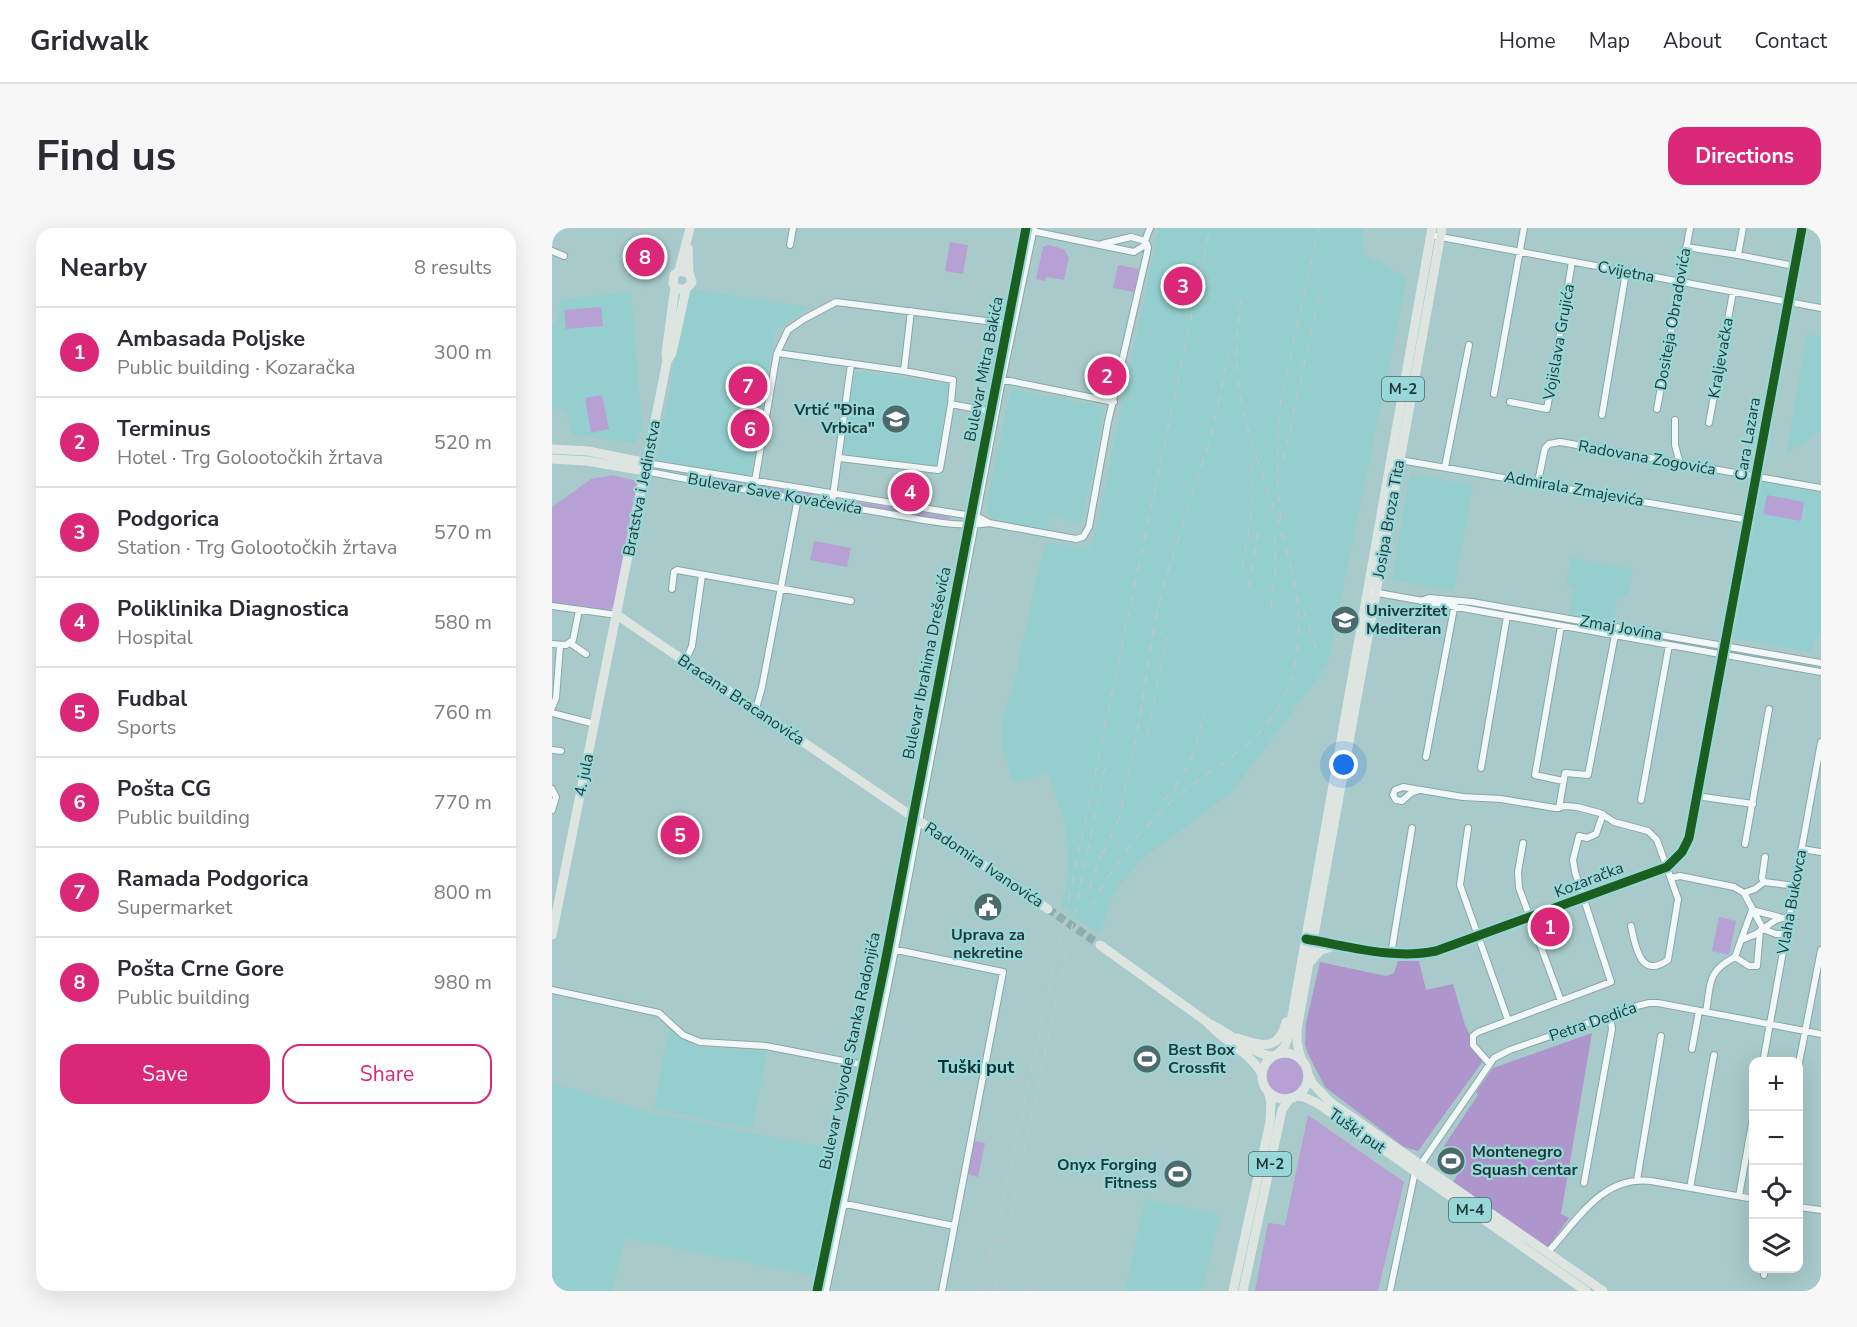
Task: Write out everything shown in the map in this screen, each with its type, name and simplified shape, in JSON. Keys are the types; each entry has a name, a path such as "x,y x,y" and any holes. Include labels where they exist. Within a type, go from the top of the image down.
{"main road":[{"path":"688,237 689,273 692,282 686,289 680,290 675,287 672,278 679,271 690,228"},
{"name":"Josipa Broza Tita","path":"1372,592 1400,460 1442,228"},
{"name":"Josipa Broza Tita","path":"1276,1055 1285,1046 1309,939 1372,592 1431,232"},
{"path":"679,271 689,273"},
{"name":"Bratstva i Jedinstva","path":"667,363 666,353 675,287"},
{"name":"Bratstva i Jedinstva","path":"617,615 667,363 672,353 686,289"},
{"path":"552,448 588,452 646,467"},
{"path":"552,459 646,467"},
{"name":"Bracana Bracanovića","path":"617,615 916,819"},
{"name":"4. jula","path":"552,935 617,615"},
{"name":"Radomira Ivanovića","path":"916,819 1048,909"},
{"name":"Josipa Broza Tita","path":"1301,1059 1297,1029 1309,965 1309,939"},
{"path":"1100,945 1207,1022 1237,1038 1260,1054 1291,1053 1301,1059"},
{"path":"1309,965 1321,950 1339,945"},
{"path":"1237,1038 1265,1045 1275,1042 1283,1034 1294,1004"},
{"path":"1207,1022 1214,1031 1246,1054 1262,1074"},
{"name":"M-2","path":"1233,1291 1270,1122 1271,1102 1262,1074 1264,1066 1276,1055"},
{"name":"M-2","path":"1243,1291 1283,1108 1306,1086 1308,1074 1305,1063 1301,1059"},
{"name":"Tuški put","path":"1308,1074 1325,1098 1421,1164"},
{"path":"1268,1091 1278,1097 1293,1097"},
{"name":"Tuški put","path":"1293,1097 1304,1097 1317,1103 1415,1172"},
{"name":"M-4","path":"1421,1164 1604,1291"},
{"name":"M-4","path":"1415,1172 1586,1291"},
{"path":"1250,1217 1259,1219"}],"street":[{"path":"790,245 793,228"},
{"path":"978,517 989,523 1076,539 1086,535 1108,422 1145,262 1150,228"},
{"path":"1494,394 1524,228"},
{"name":"Dositeja Obradovića","path":"1657,409 1690,228"},
{"path":"1738,255 1743,228"},
{"name":"Cara Lazara","path":"1724,655 1802,228"},
{"path":"1026,229 1134,252 1145,262"},
{"name":"Bulevar Mitra Bakića","path":"978,517 1026,229"},
{"name":"Bulevar Mitra Bakića","path":"1010,324 1034,230"},
{"name":"Cvijetna","path":"1431,232 1440,237 1821,308"},
{"path":"1101,244 1131,237 1146,243"},
{"path":"1134,252 1146,243"},
{"path":"1686,247 1794,266"},
{"path":"552,251 564,256"},
{"name":"Vojislava Grujića","path":"1510,402 1547,409 1572,262"},
{"path":"1602,415 1626,272"},
{"name":"Kraljevačka","path":"1709,423 1733,292"},
{"name":"Bulevar Mitra Bakića","path":"777,353 788,330 836,302 1010,324"},
{"path":"904,371 911,311"},
{"path":"1445,467 1469,345"},
{"path":"755,481 777,353 904,371 951,379 954,383 940,469 840,458"},
{"path":"832,504 851,364"},
{"path":"1000,379 1114,402"},
{"path":"951,404 994,412"},
{"name":"Bulevar Mitra Bakića","path":"970,516 994,412"},
{"path":"1675,420 1675,445 1680,464"},
{"name":"Radovana Zogovića","path":"1538,482 1545,448 1553,442 1821,488"},
{"name":"Admirala Zmajevića","path":"1400,460 1748,520"},
{"name":"Bulevar Save Kovačevića","path":"646,467 755,481 978,517"},
{"name":"Bulevar Save Kovačevića","path":"646,467 832,504 976,525 989,523"},
{"path":"756,709 798,498"},
{"name":"Bulevar Ibrahima Dreševića","path":"916,819 970,516"},
{"name":"Bulevar Ibrahima Dreševića","path":"916,819 978,517"},
{"path":"672,589 675,571 780,587 851,601"},
{"path":"685,662 692,645 702,575"},
{"name":"Zmaj Jovina","path":"1372,592 1420,601 1455,603 1821,663"},
{"path":"1426,758 1455,603"},
{"name":"Zmaj Jovina","path":"1455,603 1507,616 1821,672"},
{"name":"Bracana Bracanovića","path":"552,606 617,615"},
{"path":"552,644 560,646 570,643 575,635 579,610"},
{"path":"1481,768 1507,616"},
{"path":"1561,626 1535,775 1563,781"},
{"path":"1559,808 1565,772 1588,775 1615,635"},
{"path":"570,643 586,654"},
{"path":"1641,800 1669,645"},
{"path":"552,708 556,698 555,682 560,646"},
{"name":"Kozaračka","path":"1309,939 1391,954 1421,954 1530,918 1667,867 1680,854 1689,838 1724,655"},
{"path":"1745,844 1769,709"},
{"path":"552,713 595,724"},
{"name":"Vlaha Bukovca","path":"1763,1057 1821,742"},
{"path":"552,750 561,751"},
{"path":"552,789 556,797 552,810"},
{"path":"1419,790 1463,797 1501,798 1559,808 1569,806 1603,814 1614,822 1648,831 1657,840 1663,854 1678,903 1668,960 1652,965 1645,963 1638,956 1631,926"},
{"path":"1696,796 1753,804"},
{"path":"1489,1063 1473,1045 1473,1036 1478,1032 1611,982 1573,866 1579,837 1587,838 1596,834 1603,814"},
{"name":"Bulevar vojvode Stanka Radonjića","path":"817,1291 887,948 916,819"},
{"name":"Bulevar vojvode Stanka Radonjića","path":"826,1291 895,950 916,819"},
{"path":"1391,954 1412,828"},
{"path":"1468,828 1460,881 1508,1020"},
{"path":"1523,843 1518,880 1561,1001"},
{"path":"1802,849 1821,852"},
{"path":"1663,854 1680,854"},
{"path":"1764,882 1762,878 1765,857"},
{"path":"1671,878 1680,876 1734,887 1744,893 1761,930 1757,966 1749,966 1735,957"},
{"path":"1744,893 1764,882 1795,886"},
{"path":"1752,910 1780,918"},
{"path":"1692,1049 1712,977 1719,966 1735,957 1752,910"},
{"path":"1742,940 1761,930 1771,921 1789,917"},
{"path":"1761,930 1786,934"},
{"path":"887,948 1003,972 942,1291"},
{"path":"1800,1057 1821,950"},
{"path":"552,990 659,1013 683,1035 700,1042 766,1046 864,1065"},
{"name":"Petra Dedića","path":"1421,1164 1489,1063 1497,1056 1610,1016 1654,1003 1821,1034"},
{"path":"1584,1183 1612,1029 1610,1016"},
{"path":"1637,1180 1661,1036"},
{"path":"1690,1188 1714,1055"},
{"path":"1738,1196 1749,1138"},
{"path":"1390,1291 1415,1172"},
{"path":"1548,1252 1590,1203 1616,1186 1637,1180 1749,1198"},
{"path":"835,1202 954,1226"},
{"path":"1803,1208 1821,1210"}],"shaded area":[{"path":"1159,228 1363,228 1363,253 1407,279 1327,666 1232,792 1141,860 1114,892 1100,933 1061,910 1068,873 1068,848 1064,820 1048,773 1013,782 1001,742 1004,717 1046,542 1089,549 1099,517"},
{"path":"950,242 968,245 963,274 945,271"},
{"path":"1048,245 1064,249 1069,258 1064,280 1046,277 1045,281 1036,279 1043,247"},
{"path":"1118,265 1139,269 1134,292 1113,288"},
{"path":"691,289 809,307 775,331 750,477 657,459 687,292"},
{"path":"631,292 642,429 636,443 572,435 566,411 552,406 552,324 557,324 561,299"},
{"path":"601,307 603,326 566,329 564,310"},
{"path":"1807,334 1821,336 1821,430 1786,455"},
{"name":"Vrtić \"Đina Vrbica\"","path":"853,371 949,384 937,466 843,454"},
{"path":"1014,390 1095,405 1104,409 1083,520 1079,523 1050,516 1047,530 993,519 989,514 987,505 1010,393"},
{"path":"602,395 609,429 591,433 585,398"},
{"path":"692,474 812,494 812,498 695,478"},
{"path":"1410,474 1473,485 1454,591 1392,580"},
{"path":"613,475 637,481 614,605 610,610 603,612 552,605 552,507 591,479"},
{"path":"1761,481 1821,491 1821,633 1814,641 1812,652 1734,638"},
{"path":"1767,495 1804,502 1801,521 1763,514"},
{"path":"850,501 951,517 950,519 931,518 850,504"},
{"path":"814,541 851,548 847,567 810,560"},
{"path":"1571,558 1633,569 1628,597 1618,595 1613,623 1568,615 1573,587 1566,585"},
{"path":"675,816 693,820 685,854 667,850"},
{"path":"1719,917 1736,921 1729,955 1712,951"},
{"path":"1398,961 1419,961 1426,990 1453,984 1465,1025 1483,1061 1418,1151 1404,1147 1325,1087 1305,1045 1306,1023 1320,962 1386,976 1394,973"},
{"path":"669,1027 695,1047 767,1052 752,1129 654,1109"},
{"path":"1592,1033 1561,1214 1569,1218 1546,1250 1450,1187 1465,1162 1444,1146 1493,1068"},
{"path":"1285,1058 1298,1063 1303,1076 1298,1089 1285,1094 1272,1089 1267,1076 1272,1063"},
{"path":"552,1083 651,1113 842,1151 821,1277 625,1238 612,1291 552,1291"},
{"path":"1308,1115 1404,1182 1378,1291 1255,1291 1268,1223 1285,1225"},
{"path":"974,1141 985,1143 978,1177 967,1174"},
{"path":"1145,1199 1220,1215 1202,1291 1125,1291"}],"tunnel":[{"path":"1048,909 1100,945"}],"railway":[{"path":"983,1291 1062,931 1210,228"},
{"path":"1281,518 1278,488 1281,399 1319,228"},
{"path":"1091,906 1108,877 1150,822 1174,799 1233,756 1260,732 1281,703 1294,668 1299,631 1296,594 1288,556 1253,445 1240,395 1237,353 1241,297"},
{"path":"1283,461 1319,297"},
{"path":"1103,853 1119,819 1164,583 1211,437 1230,348"},
{"path":"1242,569 1251,512 1251,455"},
{"path":"1249,587 1258,531"},
{"path":"1271,608 1276,568 1274,533"},
{"path":"1304,610 1318,654"},
{"path":"1147,736 1167,638"},
{"path":"1164,800 1186,769 1199,735 1205,710"},
{"path":"994,1291 1106,762"},
{"path":"1089,889 1104,846"},
{"path":"1026,1291 1038,1221 1033,1133"}],"cycle path":[{"path":"817,1291 885,963 1026,228"},
{"path":"1306,939 1387,953 1436,951 1667,867 1682,852 1689,838 1802,228"}],"place":[{"name":"Pošta Crne Gore","path":"645,257"},
{"name":"Podgorica","path":"1183,286"},
{"name":"Terminus","path":"1107,376"},
{"name":"Ramada Podgorica","path":"748,386"},
{"name":"Vrtić \"Đina Vrbica\"","path":"896,419"},
{"name":"Pošta CG","path":"750,429"},
{"name":"Poliklinika Diagnostica","path":"910,492"},
{"name":"Univerzitet Mediteran","path":"1345,620"},
{"name":"Fudbal","path":"680,835"},
{"name":"Uprava za nekretine","path":"988,907"},
{"name":"Ambasada Poljske","path":"1550,927"},
{"name":"Best Box Crossfit","path":"1147,1059"},
{"name":"Montenegro Squash centar","path":"1451,1161"},
{"name":"Onyx Forging Fitness","path":"1178,1174"}],"district":[{"name":"Tuški put","path":"976,1067"}]}
